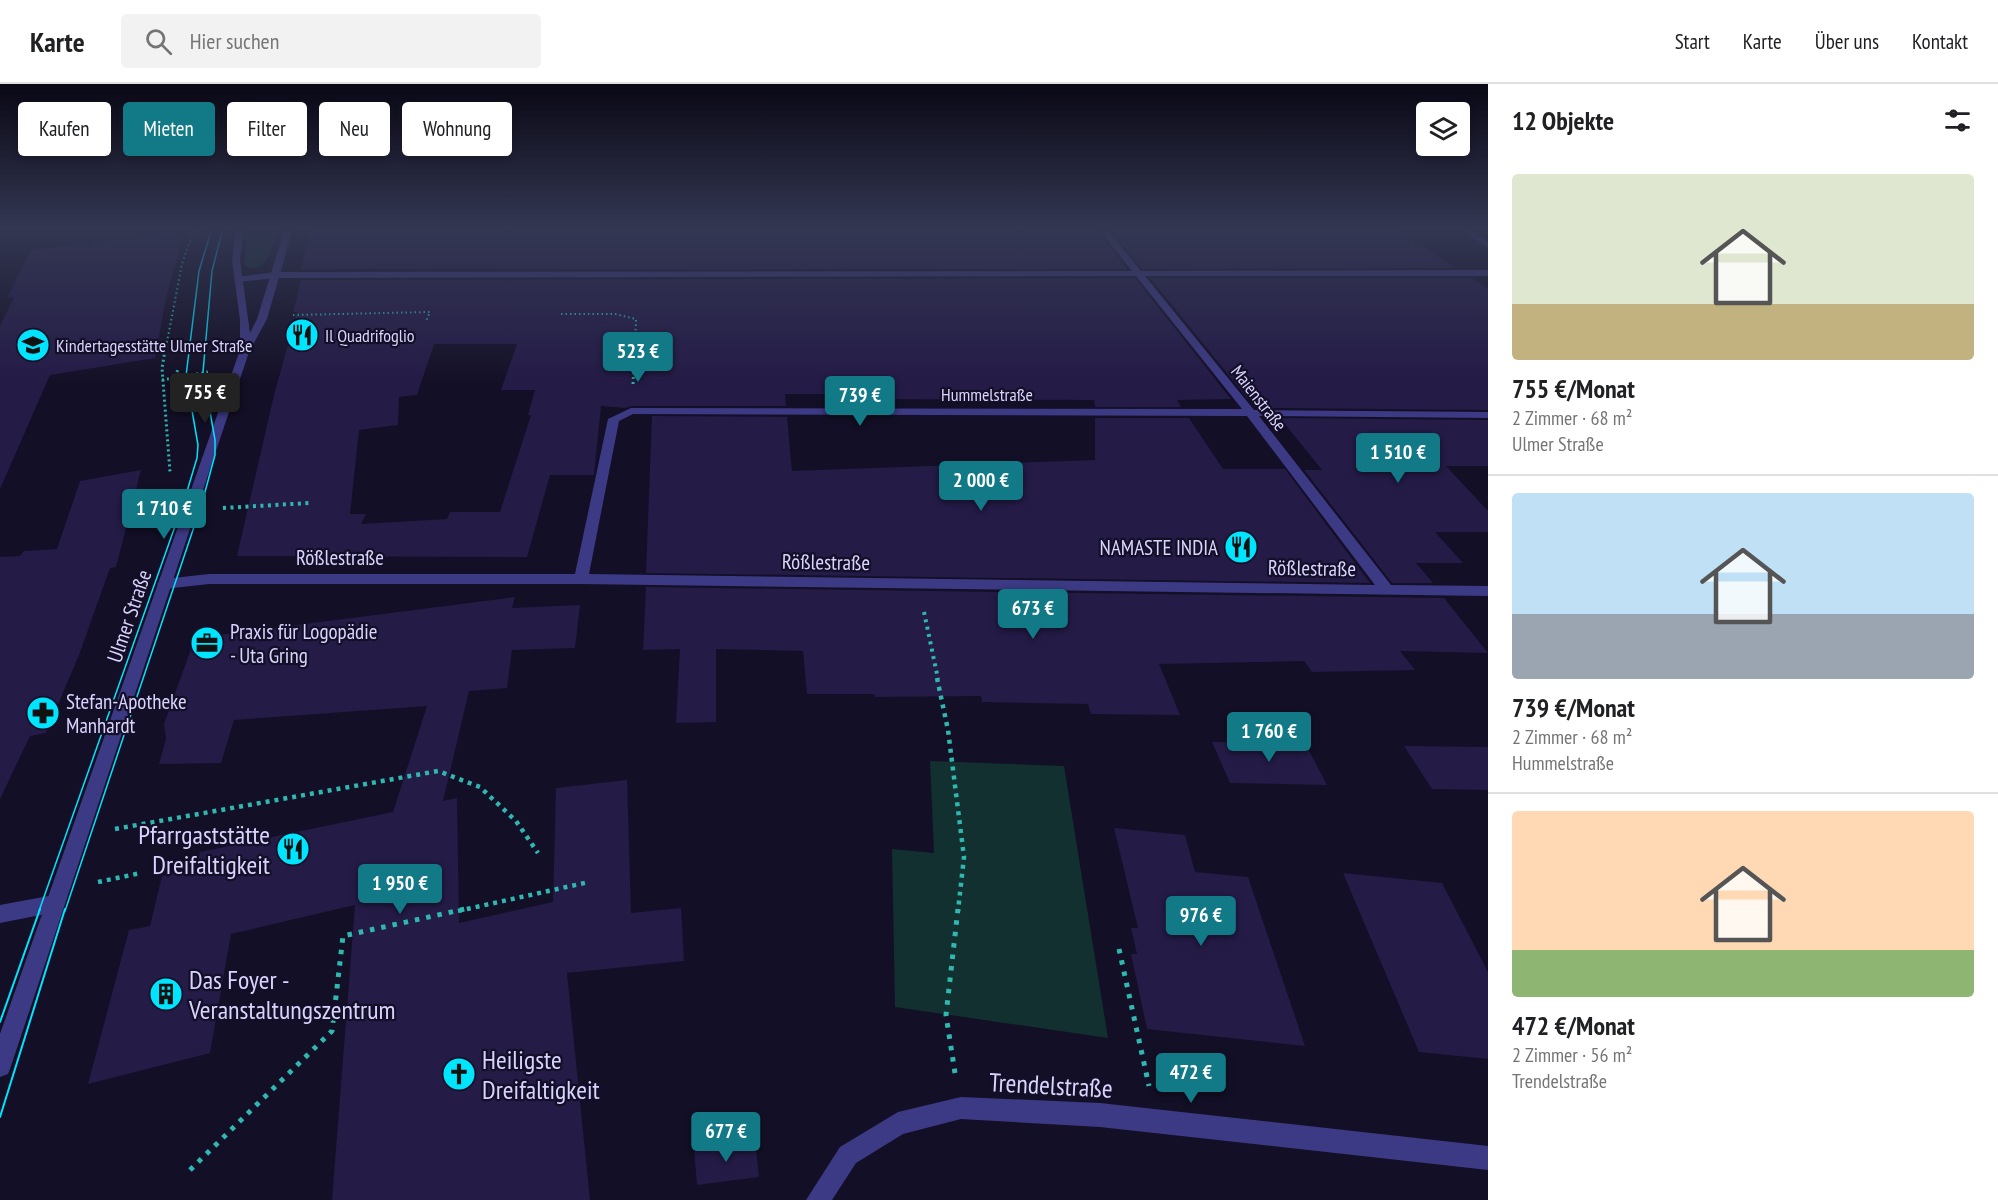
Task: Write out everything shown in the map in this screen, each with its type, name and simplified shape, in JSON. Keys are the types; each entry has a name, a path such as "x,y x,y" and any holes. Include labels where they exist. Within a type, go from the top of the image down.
{"street":[{"name":"Ulmer Straße","path":"238,280 244,318 244,352"},
{"name":"Ulmer Straße","path":"0,1066 244,352 262,319 274,280"},
{"name":"Maienstraße","path":"1145,280 1388,590"},
{"name":"Hummelstraße","path":"631,411 1250,412 1488,415"},
{"path":"581,579 614,419 631,411"},
{"name":"Rößlestraße","path":"164,584 209,579 581,579 1488,591"},
{"path":"0,914 54,904"},
{"name":"Trendelstraße","path":"818,1200 848,1155 898,1124 961,1108 1100,1115 1488,1158"}],"path":[{"path":"181,280 162,368 167,454 173,486 192,508 309,503"},
{"path":"262,319 314,313 430,312 426,321"},
{"path":"561,314 615,314 636,319 631,411"},
{"path":"176,377 178,368"},
{"path":"918,585 948,730 964,857 946,1015 961,1108"},
{"path":"77,837 438,771 480,788 516,821 538,853"},
{"path":"190,1170 332,1031 343,936 589,882"},
{"path":"1119,949 1156,1121"}],"green space":[{"path":"930,761 1064,766 1108,1038 895,1007 892,849 934,853"}],"building":[{"path":"16,280 171,280 155,358 50,375 0,489 0,326 14,297 7,298"},
{"path":"301,280 1137,280 1231,399 1177,400 1181,407 1095,407 1094,400 865,399 865,394 785,394 786,406 631,406 626,408 601,406 594,475 550,475 527,557 237,556 274,395 297,312 293,312","holes":["434,344 517,344 501,390 535,390 528,415 531,415 500,512 450,512 447,519 361,524 366,514 350,514 359,430 398,425 399,397 417,395"]},
{"path":"1152,280 1475,280 1488,289 1488,410 1271,408 1264,399 1248,399"},
{"path":"652,416 787,417 792,471 1095,460 1095,418 1189,418 1223,469 1285,469 1370,583 646,573"},
{"path":"1280,418 1488,420 1488,466 1446,466 1488,511 1488,532 1435,532 1463,563 1416,563 1433,583 1392,583 1304,470 1322,470"},
{"path":"141,470 116,567 110,568 79,655 46,733 30,736 0,799 0,557 20,556 24,551 57,549 80,481"},
{"path":"646,587 1444,598 1488,653 1400,651 1415,670 1312,672 1304,661 1159,664 1180,715 1091,714 1088,704 982,702 981,696 875,697 874,694 807,694 803,651 716,649 716,722 676,723 680,649 643,650"},
{"path":"515,597 512,608 580,605 575,648 512,650 507,688 469,691 443,801 457,798 459,923 553,902 556,788 627,780 631,913 681,908 684,961 567,973 590,1200 332,1200 355,905 231,934 210,1053 88,1084 129,930 150,926 162,876 196,869 200,852 393,812 427,706 234,720 221,763 159,764 166,739 164,724 195,638"},
{"path":"1212,742 1305,743 1327,785 1230,783"},
{"path":"1404,746 1488,747 1488,790 1432,789"},
{"path":"1114,828 1185,835 1195,872 1248,877 1305,1046 1147,1029 1131,954 1137,954 1131,928 1138,928"},
{"path":"1343,873 1442,883 1488,972 1488,1059 1419,1052"},
{"path":"755,1140 759,1177 697,1185 694,1148"}],"tram line":[{"path":"39,911 185,498 197,458 198,445 186,376 198,280"},
{"path":"65,911 202,503 215,455 215,440 203,372 211,280"},
{"path":"0,1022 40,909"},
{"path":"0,1117 65,909"}],"place":[{"name":"Il Quadrifoglio","path":"302,335"},
{"name":"Kindertagesstätte Ulmer Straße","path":"33,345"},
{"name":"NAMASTE INDIA","path":"1241,547"},
{"name":"Praxis für Logopädie - Uta Gring","path":"207,643"},
{"name":"Stefan-Apotheke Manhardt","path":"43,713"},
{"name":"Pfarrgaststätte Dreifaltigkeit","path":"293,849"},
{"name":"Das Foyer - Veranstaltungszentrum","path":"166,994"},
{"name":"Heiligste Dreifaltigkeit","path":"459,1074"}]}
